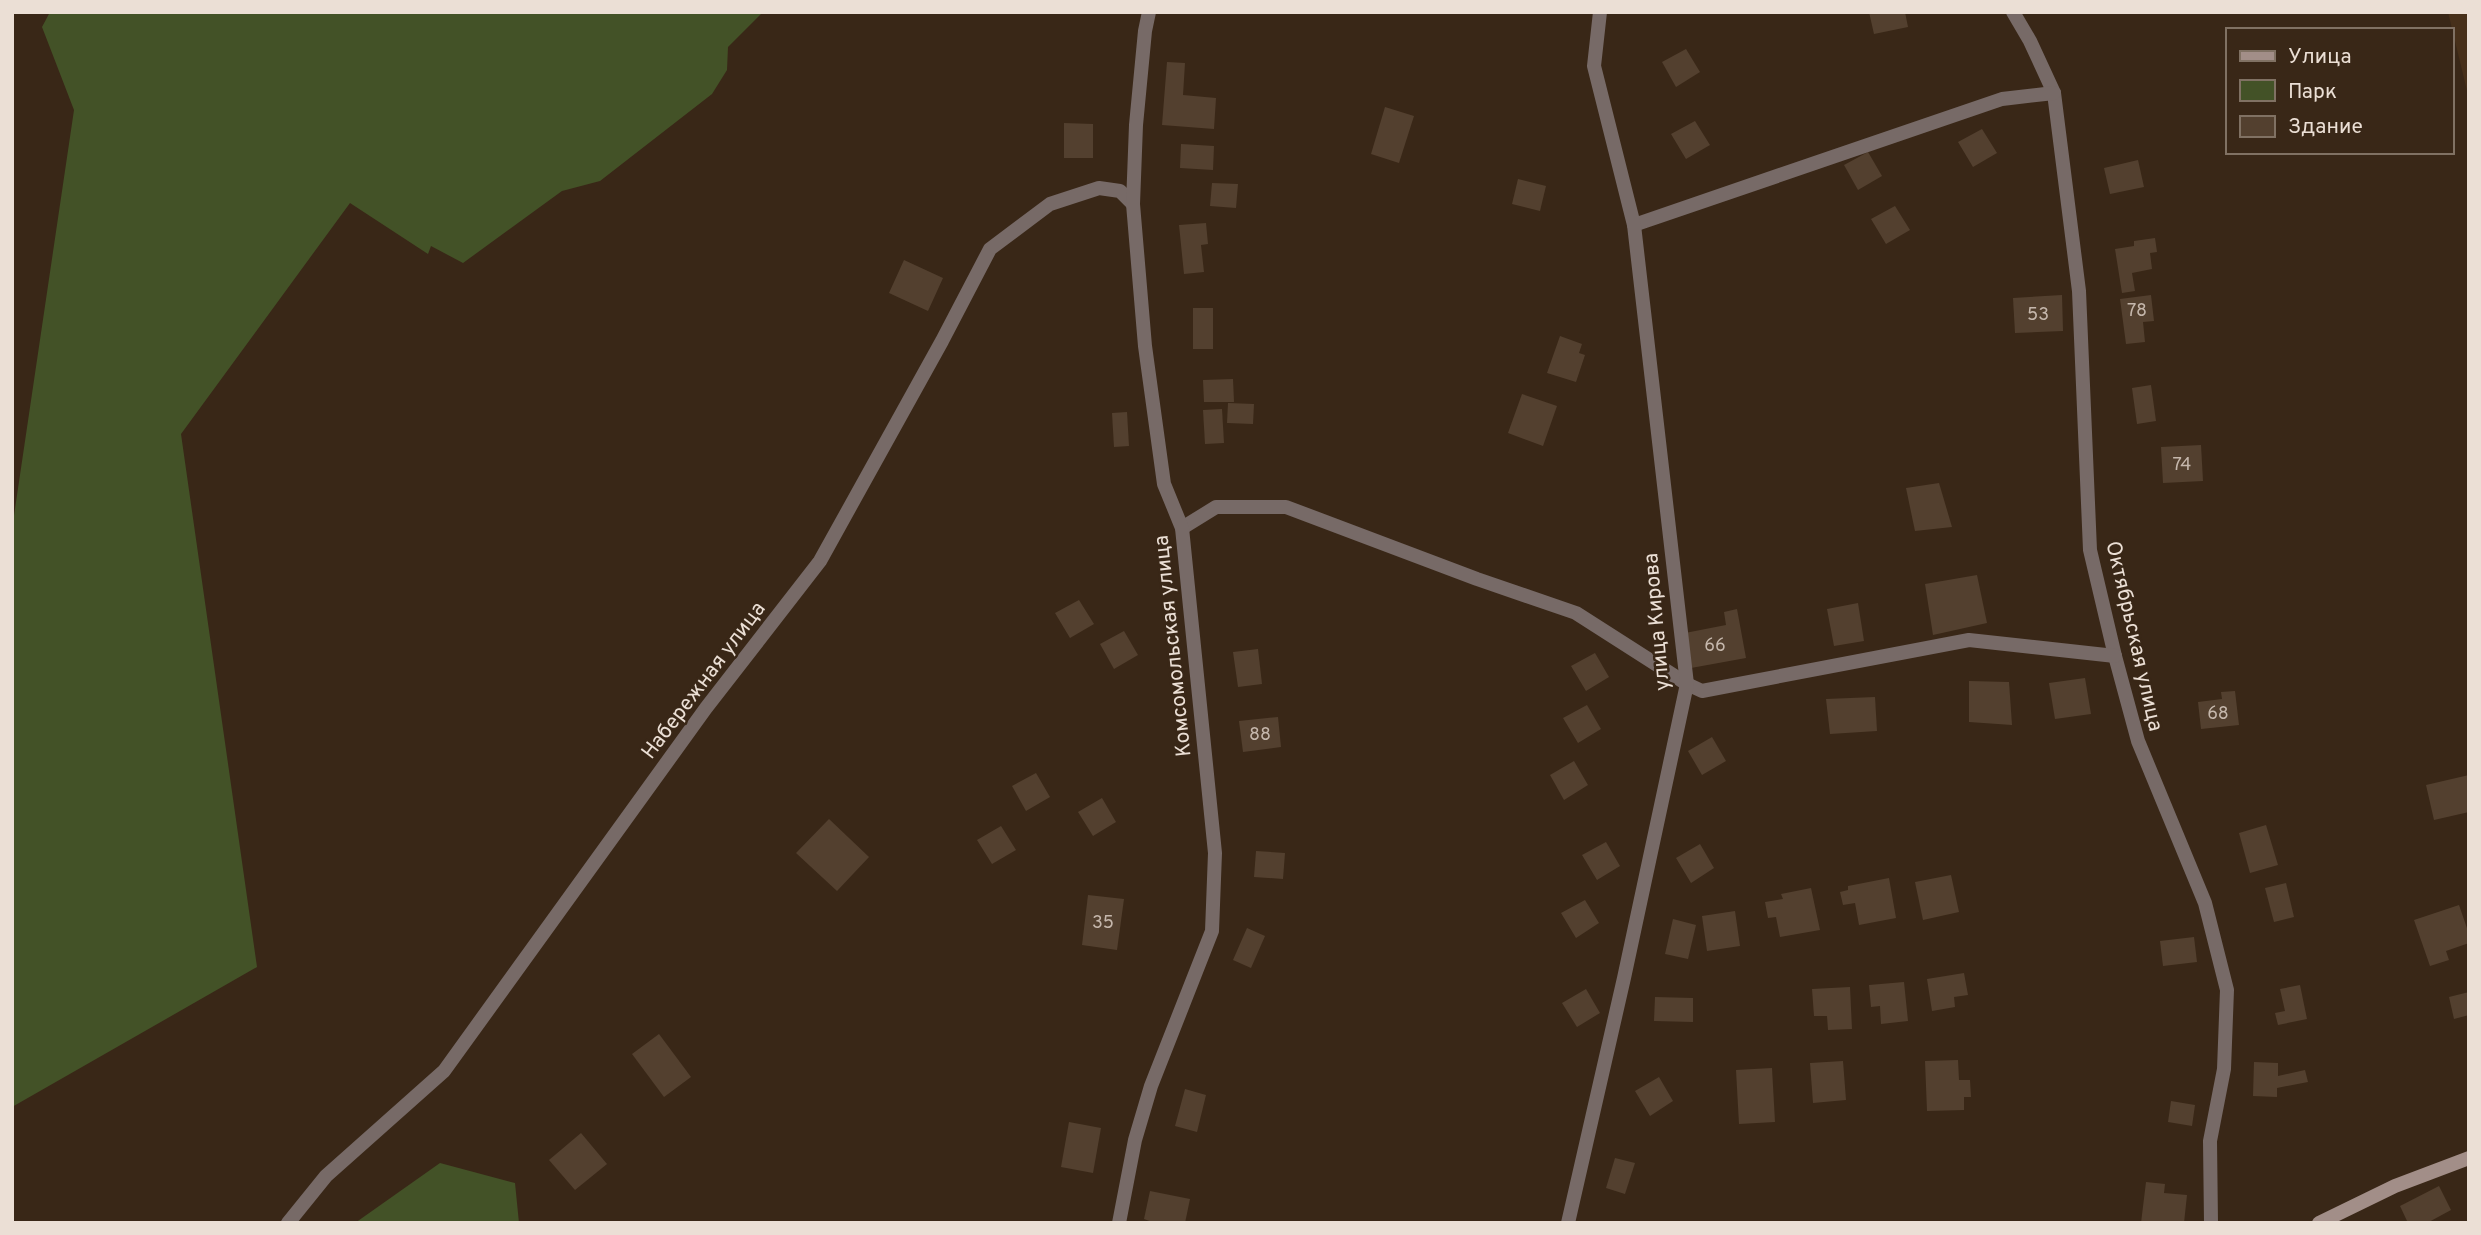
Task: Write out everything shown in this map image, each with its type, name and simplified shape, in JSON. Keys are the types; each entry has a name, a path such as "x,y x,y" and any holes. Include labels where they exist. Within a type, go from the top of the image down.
{"street":[{"name":"Комсомольская улица","path":"1119,1223 1135,1140 1151,1086 1212,932 1216,853 1182,528 1164,484 1146,346 1133,204 1136,125 1149,12"},
{"name":"улица Кирова","path":"1569,1223 1687,684 1634,225 1594,66 1600,12"},
{"name":"Октябрьская улица","path":"2013,12 2054,93 2079,291 2090,551 2138,741 2205,903 2227,990 2224,1069 2210,1141 2211,1223"},
{"path":"1634,225 2002,99 2054,93"},
{"name":"Набережная улица","path":"288,1223 326,1176 444,1071 706,708 820,561 990,249 1050,204 1099,188 1120,191 1133,204"},
{"path":"1182,528 1216,507 1286,507 1576,613 1702,691 1969,640 2115,656"},
{"path":"2319,1223 2395,1186 2469,1158"}],"shaded area":[{"path":"2448,12 2469,12 2469,99 2453,28"}],"green space":[{"path":"50,12 763,12 728,47 727,70 712,94 600,181 562,191 463,263 431,246 428,254 350,203 181,434 257,967 12,1107 12,529 74,110 42,27"},
{"path":"440,1163 515,1183 519,1223 355,1223"}],"building":[{"path":"1869,12 1905,12 1908,27 1874,34"},
{"path":"1686,49 1700,72 1676,87 1662,62"},
{"path":"1167,62 1185,63 1183,95 1216,98 1214,129 1162,125"},
{"path":"1385,107 1414,116 1399,163 1371,154"},
{"path":"1695,121 1710,145 1686,159 1671,134"},
{"path":"1064,123 1093,124 1093,158 1064,158"},
{"path":"1982,129 1997,153 1973,167 1958,142"},
{"path":"1181,144 1214,146 1213,170 1180,168"},
{"path":"1868,152 1882,176 1858,190 1844,165"},
{"path":"2138,160 2144,187 2110,194 2104,168"},
{"path":"1518,179 1546,186 1540,211 1512,204"},
{"path":"1212,183 1238,184 1236,208 1210,206"},
{"path":"1895,206 1910,230 1886,244 1871,219"},
{"path":"1206,223 1208,244 1201,245 1204,272 1184,274 1179,225"},
{"path":"2155,238 2157,252 2150,253 2152,269 2132,273 2135,291 2122,293 2115,249 2134,246 2134,241"},
{"path":"904,260 943,278 928,311 889,293"},
{"path":"2062,295 2063,331 2015,333 2013,298"},
{"path":"2151,295 2154,321 2143,322 2145,342 2126,344 2120,299"},
{"path":"1193,308 1213,308 1213,349 1193,349"},
{"path":"1560,336 1582,344 1579,353 1585,355 1576,382 1547,373"},
{"path":"1233,379 1234,402 1204,402 1203,380"},
{"path":"2151,385 2156,421 2137,424 2132,388"},
{"path":"1522,394 1557,406 1543,446 1508,433"},
{"path":"1228,403 1254,404 1253,424 1227,423"},
{"path":"1222,409 1224,443 1205,444 1203,410"},
{"path":"1127,412 1129,446 1114,447 1112,413"},
{"path":"2201,445 2203,481 2163,483 2161,447"},
{"path":"1939,483 1952,527 1915,531 1906,488"},
{"path":"1977,575 1987,623 1933,635 1925,584"},
{"path":"1079,600 1094,624 1070,638 1055,613"},
{"path":"1858,603 1864,641 1834,646 1827,609"},
{"path":"1737,609 1746,658 1691,668 1685,633 1726,625 1724,612"},
{"path":"1124,631 1138,655 1114,669 1100,644"},
{"path":"1258,649 1262,684 1238,687 1233,652"},
{"path":"1595,653 1609,677 1586,691 1571,666"},
{"path":"2085,678 2091,714 2055,719 2049,683"},
{"path":"1969,681 2009,682 2012,725 1969,722"},
{"path":"2235,691 2239,725 2201,729 2198,702 2222,699 2221,692"},
{"path":"1875,697 1877,731 1830,734 1826,699"},
{"path":"1587,705 1601,729 1578,743 1563,718"},
{"path":"1278,717 1281,747 1243,752 1239,721"},
{"path":"1712,737 1726,761 1702,775 1688,751"},
{"path":"1574,761 1588,785 1564,800 1550,775"},
{"path":"1036,773 1050,797 1026,811 1012,786"},
{"path":"2469,775 2469,812 2434,820 2426,785"},
{"path":"1102,798 1116,822 1093,836 1078,812"},
{"path":"829,819 869,857 837,891 796,853"},
{"path":"2266,825 2278,865 2250,873 2239,833"},
{"path":"1001,826 1016,850 992,864 977,840"},
{"path":"1606,842 1620,866 1597,880 1582,855"},
{"path":"1700,844 1714,868 1691,883 1676,858"},
{"path":"1256,851 1285,853 1283,879 1254,877"},
{"path":"1951,875 1959,912 1923,920 1915,882"},
{"path":"1889,878 1896,918 1859,925 1855,903 1843,905 1840,892 1848,890 1848,886"},
{"path":"2286,883 2294,917 2274,922 2265,888"},
{"path":"1811,888 1820,930 1780,937 1776,917 1768,918 1765,902 1783,899 1781,894"},
{"path":"1088,895 1124,899 1117,950 1082,945"},
{"path":"1585,900 1599,923 1576,938 1561,913"},
{"path":"2459,905 2469,934 2469,943 2446,951 2449,960 2430,966 2414,920"},
{"path":"1735,911 1740,946 1707,951 1702,916"},
{"path":"1673,919 1696,925 1688,959 1665,954"},
{"path":"1247,928 1265,936 1251,968 1233,960"},
{"path":"2194,937 2197,962 2163,966 2160,941"},
{"path":"1964,973 1968,995 1954,997 1955,1007 1932,1011 1927,979"},
{"path":"1904,982 1908,1021 1881,1024 1880,1006 1871,1007 1869,985"},
{"path":"2300,985 2307,1019 2278,1025 2275,1013 2285,1011 2280,989"},
{"path":"1850,987 1852,1029 1828,1030 1827,1016 1814,1016 1812,989"},
{"path":"1586,989 1600,1013 1577,1027 1562,1003"},
{"path":"2469,992 2469,1015 2454,1019 2449,997"},
{"path":"1655,997 1693,998 1693,1022 1654,1021"},
{"path":"659,1034 691,1077 664,1097 632,1054"},
{"path":"1958,1060 1959,1080 1970,1080 1971,1097 1964,1097 1964,1110 1927,1111 1925,1061"},
{"path":"1843,1061 1846,1100 1813,1103 1810,1063"},
{"path":"2254,1062 2278,1063 2278,1076 2305,1070 2308,1082 2277,1088 2277,1097 2253,1096"},
{"path":"1772,1068 1775,1122 1739,1124 1736,1070"},
{"path":"1659,1077 1673,1101 1650,1116 1635,1091"},
{"path":"1185,1089 1206,1095 1197,1132 1175,1126"},
{"path":"2171,1101 2195,1105 2192,1126 2168,1122"},
{"path":"1069,1122 1101,1128 1093,1173 1061,1167"},
{"path":"581,1133 607,1164 575,1190 549,1160"},
{"path":"1615,1158 1635,1163 1625,1194 1606,1188"},
{"path":"2146,1182 2165,1184 2164,1193 2187,1195 2184,1223 2141,1223"},
{"path":"2439,1186 2451,1210 2427,1223 2408,1223 2400,1206"},
{"path":"1150,1191 1190,1199 1185,1223 1155,1223 1144,1219"}]}
